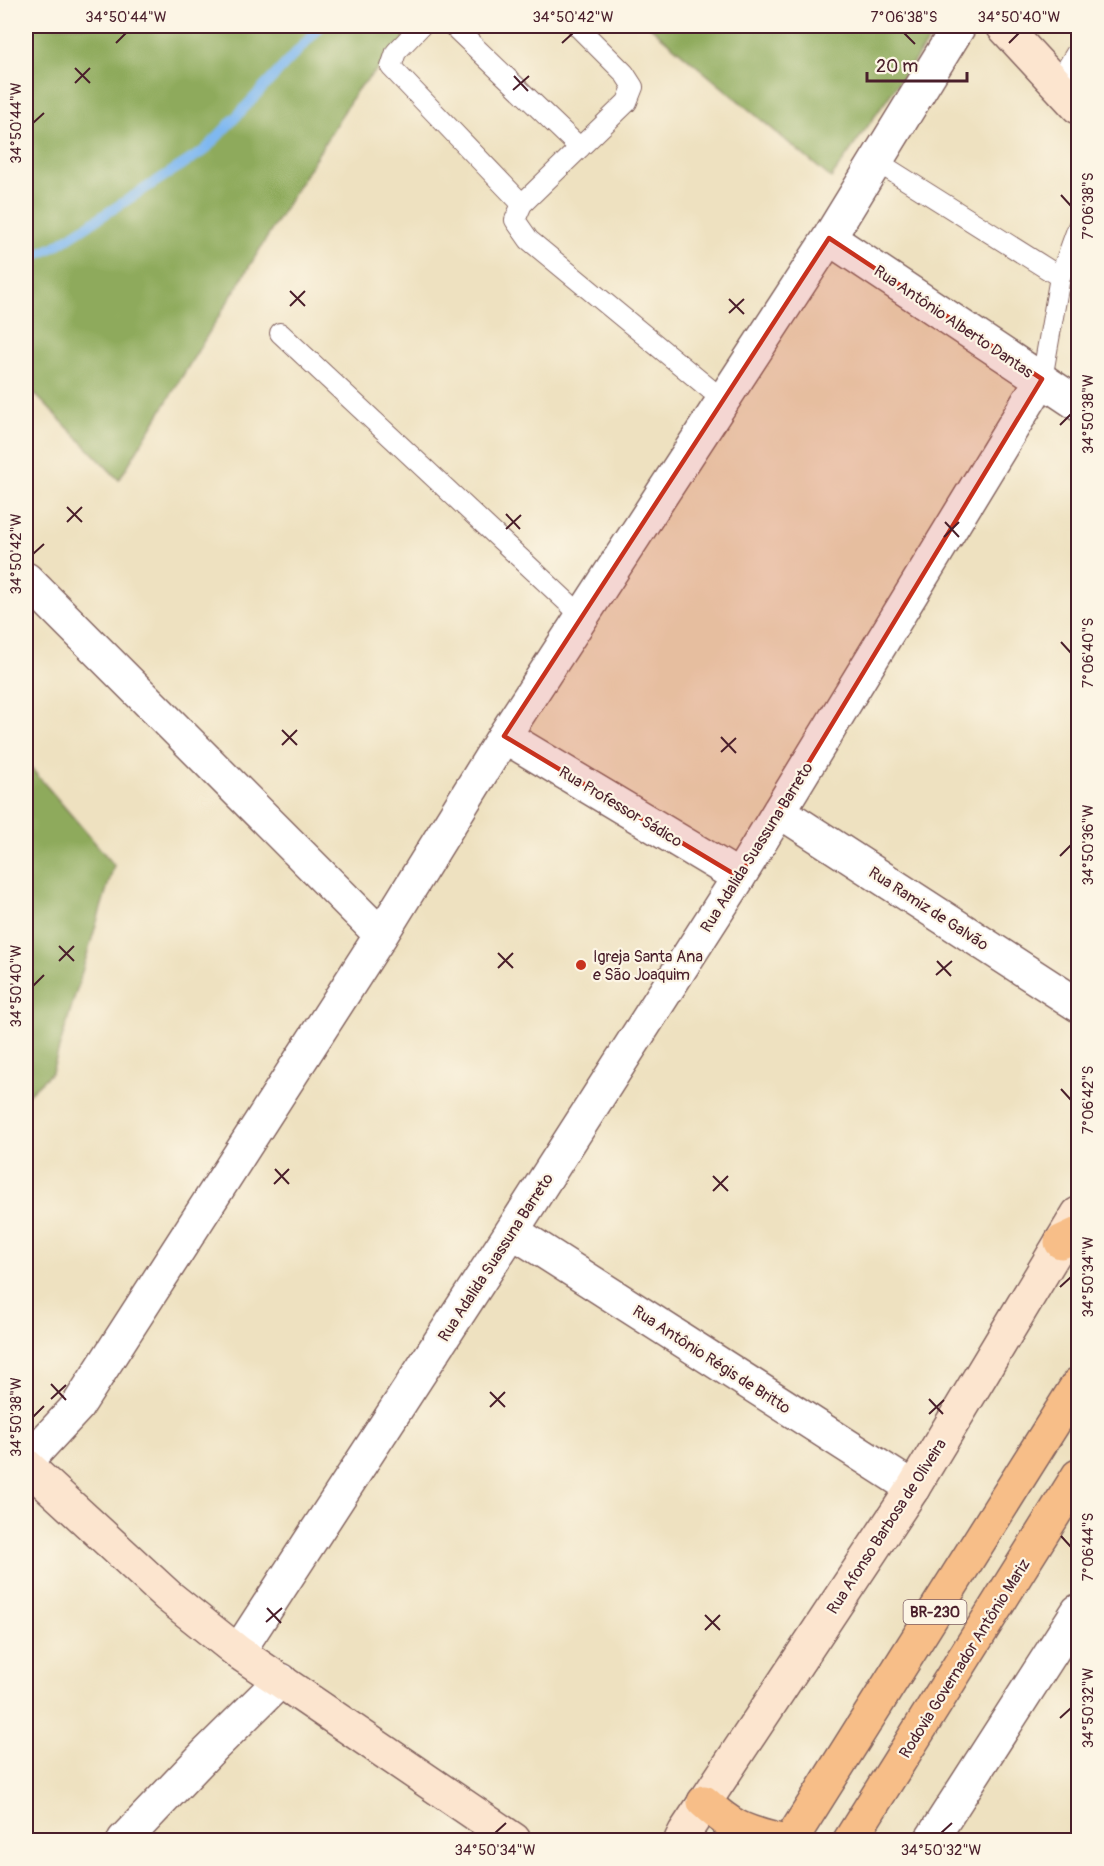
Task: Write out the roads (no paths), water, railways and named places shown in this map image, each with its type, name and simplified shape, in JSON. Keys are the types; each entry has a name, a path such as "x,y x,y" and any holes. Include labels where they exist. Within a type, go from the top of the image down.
{"highway":[{"name":"BR-230","path":"791,1840 1078,1384"},
{"name":"Rodovia Governador Antônio Mariz","path":"850,1840 1078,1476"},
{"path":"704,1802 740,1830 777,1840"}],"street":[{"path":"510,1839 238,1652 168,1596 26,1463 77,1407 381,935 504,736 829,238 959,26"},
{"path":"1003,26 1058,83 1078,108"},
{"name":"Rua Antônio Alberto Dantas","path":"829,238 1078,404"},
{"name":"Rua Adalida Suassuna Barreto","path":"238,1652 739,877 1042,379"},
{"path":"26,579 381,935"},
{"name":"Rua Professor Sádico","path":"504,736 739,877"},
{"name":"Rua Ramiz de Galvão","path":"779,811 1078,1005"},
{"name":"Rua Afonso Barbosa de Oliveira","path":"680,1838 913,1488 1070,1238 1078,1214"},
{"name":"Rua Antônio Régis de Britto","path":"512,1231 913,1488"},
{"path":"931,1840 1078,1611"},
{"path":"124,1840 281,1680"}],"lane":[{"path":"421,26 396,52 391,67 522,204"},
{"path":"453,26 580,148"},
{"path":"577,26 624,73 633,87 627,102 522,204 515,220 529,240 723,400"},
{"path":"1058,83 1078,50"},
{"path":"876,161 1060,277"},
{"name":"Rua Adalida Suassuna Barreto","path":"1042,379 1060,277 1078,227"},
{"path":"280,333 582,616"}],"waterway":[{"path":"26,260 54,247 205,150 321,26"}],"place":[{"name":"Igreja Santa Ana e São Joaquim","path":"581,965"}]}
